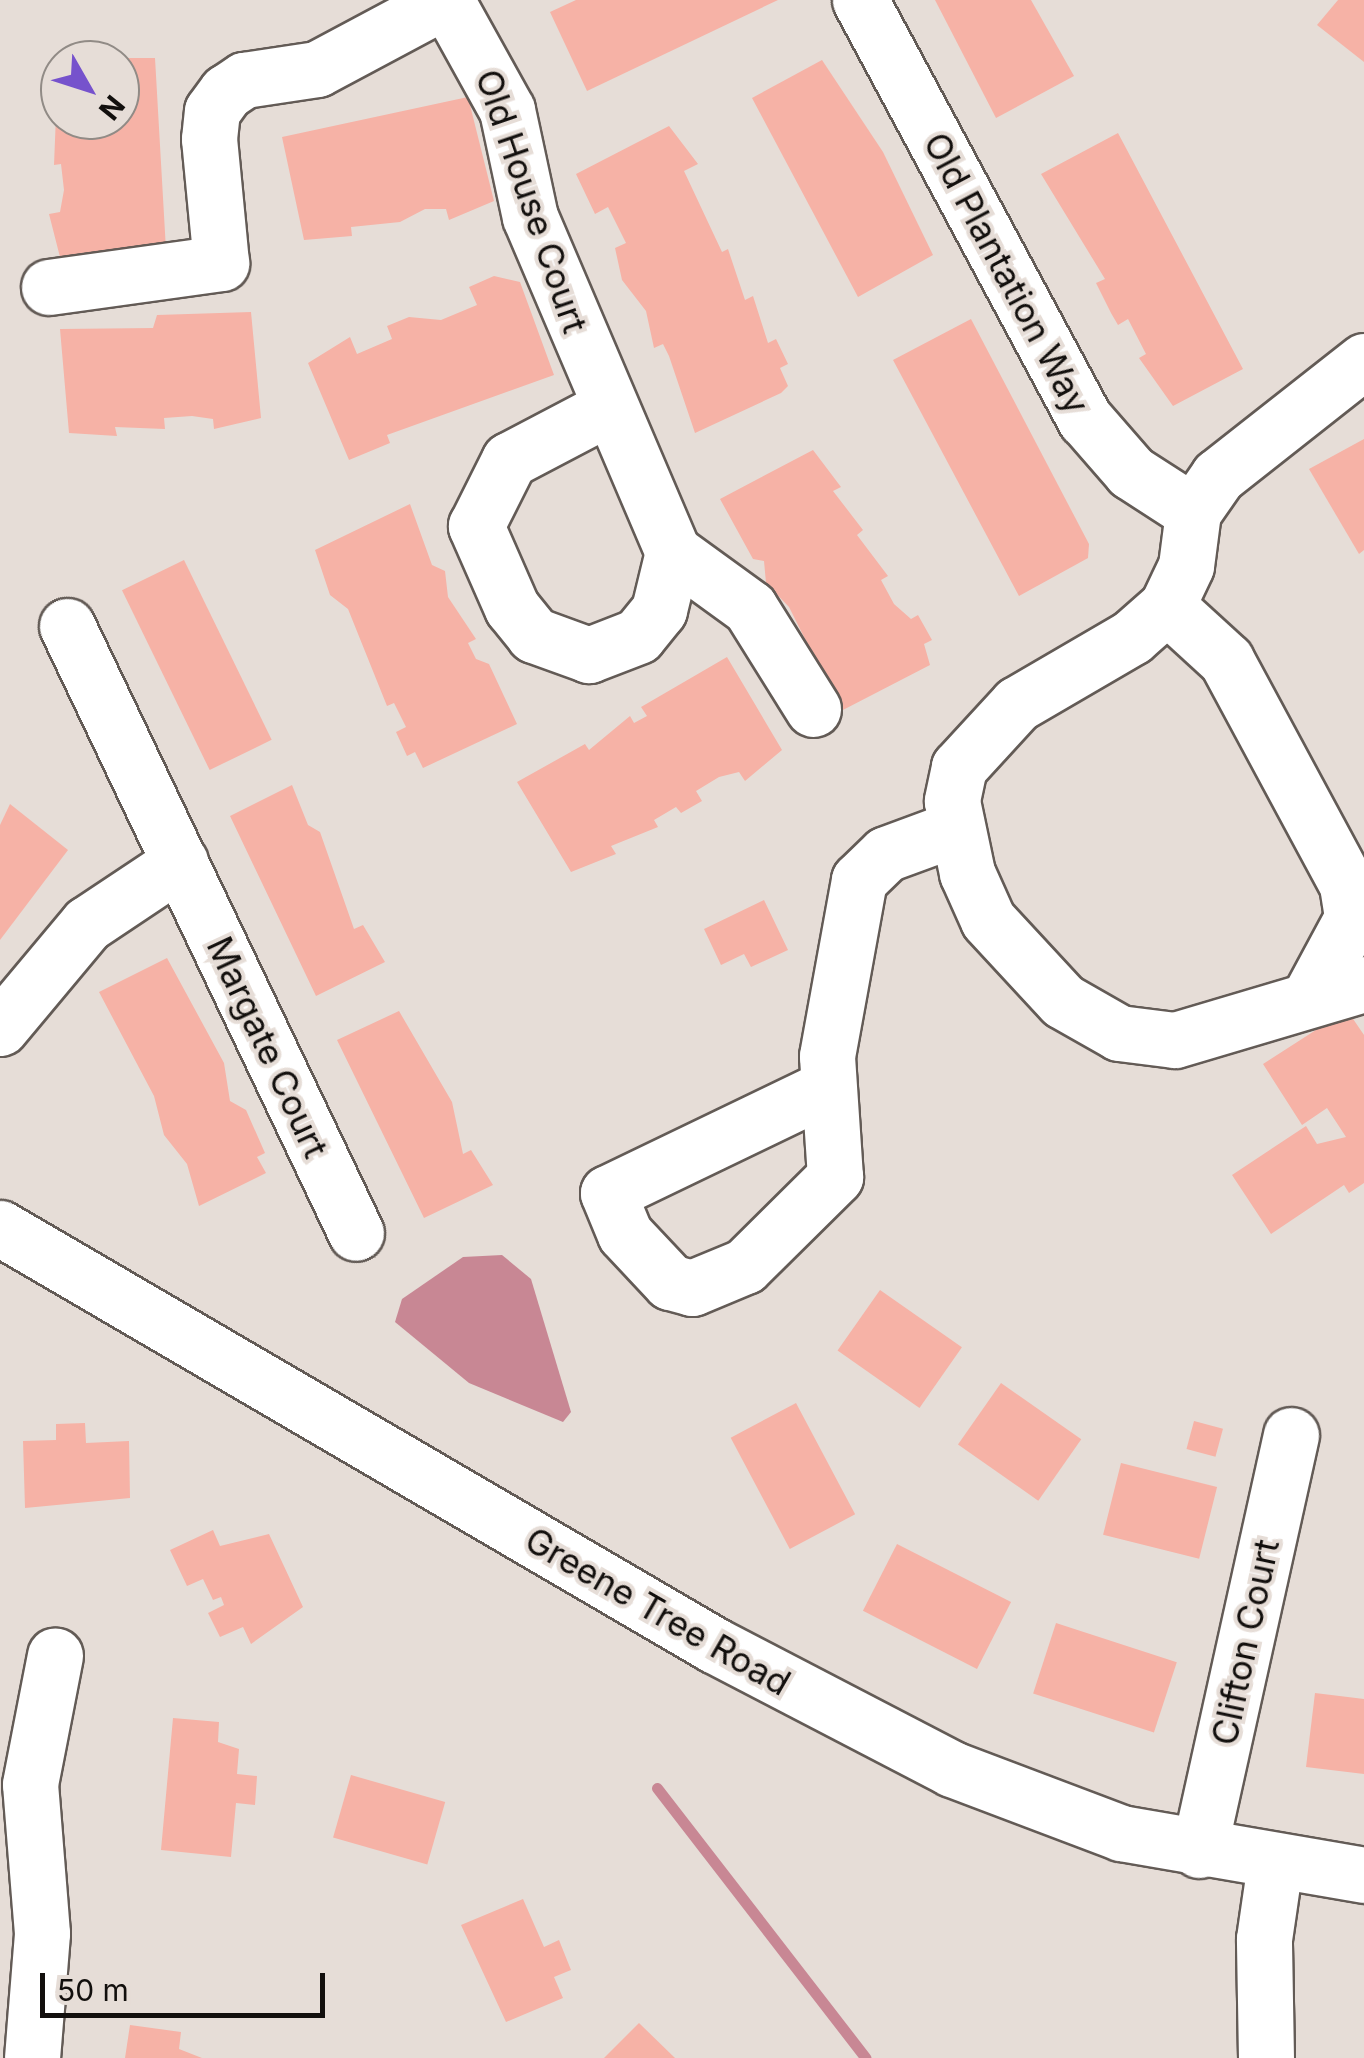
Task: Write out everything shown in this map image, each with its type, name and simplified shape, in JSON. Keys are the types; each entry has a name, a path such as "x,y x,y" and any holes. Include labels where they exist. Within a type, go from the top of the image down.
{"street":[{"path":"48,287 220,263 209,139 212,111 226,92 244,80 317,69 446,0"},
{"name":"Old House Court","path":"446,0 508,110 530,217 673,552"},
{"name":"Old Plantation Way","path":"860,0 1085,420 1131,472 1193,512"},
{"path":"1364,362 1254,440 1193,512 1186,566 1167,606 980,738 959,767 954,830 988,920 1022,963 1119,1033 1174,1040 1250,1023 1311,994 1364,984"},
{"path":"610,407 508,460 476,526 489,563 534,635 589,655 638,636 659,610 673,552 750,608 812,709"},
{"path":"1167,606 1226,660 1348,885 1352,918 1311,994"},
{"name":"Margate Court","path":"67,626 356,1233"},
{"path":"826,1088 859,880 886,854 954,830"},
{"path":"0,1028 88,924 180,862"},
{"name":"Greene Tree Road","path":"0,1228 851,1719 1025,1800 1199,1850 1364,1874"},
{"name":"Clifton Court","path":"1199,1850 1291,1434"},
{"path":"32,2058 42,1933 30,1784 54,1656"},
{"path":"1266,2058 1264,1939 1275,1864"}],"shaded area":[{"path":"502,1255 531,1279 571,1412 563,1422 469,1383 395,1322 402,1299 463,1257"}],"building":[{"path":"576,0 778,0 587,91 550,12"},
{"path":"935,0 1031,0 1074,76 996,118"},
{"path":"1338,0 1364,0 1364,62 1317,25"},
{"path":"140,58 155,58 166,250 61,261 49,214 60,212 64,190 61,164 54,165 55,140 140,140"},
{"path":"822,60 883,152 933,255 858,297 752,98"},
{"path":"468,97 494,201 449,220 446,209 425,209 400,222 351,227 352,236 304,240 282,137"},
{"path":"669,126 698,164 684,171 722,252 728,249 745,300 753,296 768,343 776,339 788,364 780,368 788,386 781,393 695,433 669,356 663,344 654,348 646,311 622,280 615,248 626,243 608,207 595,214 576,174"},
{"path":"1118,133 1243,369 1173,406 1139,358 1146,354 1128,319 1118,325 1111,313 1096,283 1105,279 1041,174"},
{"path":"494,276 520,282 554,375 387,435 390,443 349,460 308,363 350,337 357,354 392,339 387,326 409,317 441,320 477,305 469,287"},
{"path":"251,312 261,418 214,429 213,419 164,418 165,429 115,427 117,436 69,433 60,329 153,328 157,315"},
{"path":"971,319 1089,544 1088,558 1019,596 893,360"},
{"path":"1364,439 1364,550 1359,554 1309,469"},
{"path":"813,450 841,487 833,491 863,530 857,535 888,576 881,580 894,604 911,619 918,615 932,640 924,644 930,665 841,711 789,607 766,583 764,561 753,559 720,499"},
{"path":"410,504 432,565 445,571 448,597 476,639 468,643 476,659 489,664 517,724 423,768 415,752 407,756 396,732 406,727 394,703 387,706 348,609 330,595 315,550"},
{"path":"184,560 272,740 210,770 122,590"},
{"path":"727,657 782,750 745,781 739,772 719,777 696,791 702,801 681,813 676,807 654,820 658,827 611,846 616,854 571,872 517,782 585,744 589,750 630,716 634,723 647,716 641,707"},
{"path":"292,785 308,825 320,832 354,929 363,925 385,962 316,996 230,816"},
{"path":"10,804 68,850 0,940 0,825"},
{"path":"764,900 788,950 751,967 744,954 721,965 704,929"},
{"path":"167,958 224,1063 230,1101 246,1110 265,1153 257,1157 266,1173 199,1206 187,1164 164,1135 154,1096 99,992"},
{"path":"1347,1010 1364,1035 1364,1183 1349,1193 1344,1185 1271,1234 1232,1175 1306,1126 1317,1144 1346,1137 1327,1108 1302,1125 1263,1064"},
{"path":"399,1011 452,1102 463,1154 471,1150 493,1185 424,1218 337,1040"},
{"path":"880,1290 962,1347 919,1408 838,1351"},
{"path":"1001,1383 1081,1439 1038,1501 958,1444"},
{"path":"796,1403 855,1514 790,1549 731,1438"},
{"path":"1194,1421 1223,1429 1215,1457 1186,1449"},
{"path":"85,1423 86,1443 129,1441 130,1498 25,1508 23,1441 56,1440 56,1424"},
{"path":"1121,1463 1217,1487 1199,1559 1103,1535"},
{"path":"213,1530 220,1546 269,1534 303,1607 251,1644 243,1627 220,1637 208,1613 224,1605 221,1597 213,1600 203,1579 187,1586 170,1550"},
{"path":"897,1544 1011,1602 977,1669 863,1611"},
{"path":"1056,1623 1177,1662 1154,1733 1033,1693"},
{"path":"1315,1693 1364,1699 1364,1774 1306,1767"},
{"path":"173,1718 219,1722 218,1742 239,1749 237,1774 257,1776 255,1805 236,1803 231,1857 161,1850"},
{"path":"351,1775 445,1802 427,1864 333,1837"},
{"path":"523,1899 544,1947 559,1940 571,1970 554,1977 563,1998 506,2022 461,1925"},
{"path":"639,2023 675,2058 604,2058"},
{"path":"130,2025 181,2032 179,2049 202,2058 125,2058"}],"waterway":[{"path":"657,1788 866,2058"}]}
